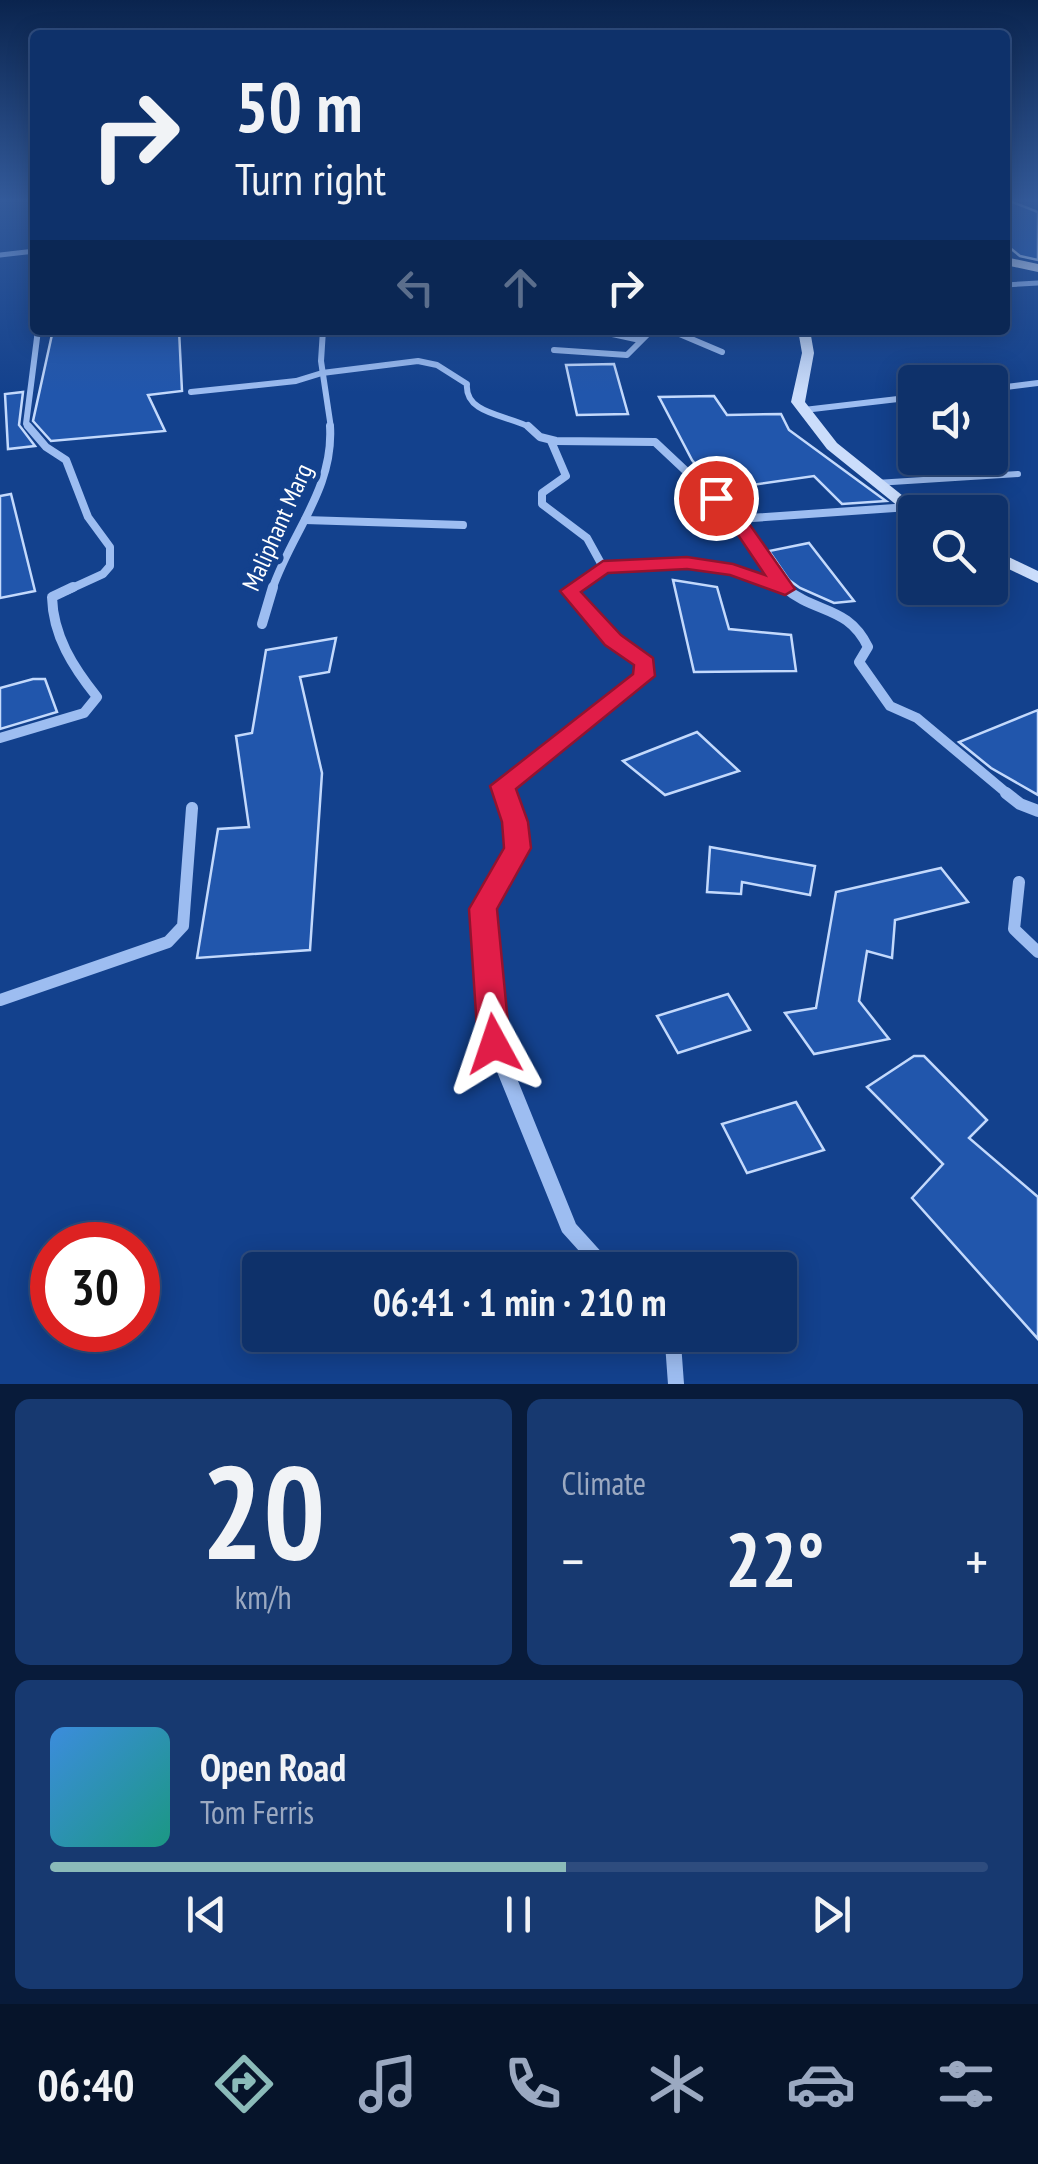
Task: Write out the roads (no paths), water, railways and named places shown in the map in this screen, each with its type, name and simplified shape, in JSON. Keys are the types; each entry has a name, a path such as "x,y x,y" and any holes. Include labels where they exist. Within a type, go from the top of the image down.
{"main road":[{"path":"805,335 808,352 798,402 832,446 898,500"},
{"path":"1008,562 1038,578"}],"street":[{"path":"1010,285 1038,283"},
{"path":"0,738 84,713 97,697 63,646 51,612 52,596 103,574 110,566 110,547 88,517 66,460 46,447 26,424 32,407 31,373 37,335"},
{"name":"Maliphant Marg","path":"262,624 274,581 330,464 328,390 318,363 322,335"},
{"path":"617,335 640,340"},
{"path":"554,350 627,355 646,335"},
{"path":"682,335 722,352"},
{"path":"190,392 296,381 322,373 418,361 437,365 467,384 466,395 472,405 527,425 540,437 655,442 737,519 785,589"},
{"path":"1008,387 1038,383"},
{"path":"804,410 898,400"},
{"path":"552,440 566,476 542,493 542,504 586,538 603,567"},
{"path":"737,519 898,511"},
{"path":"305,520 463,525"},
{"path":"590,1252 568,1228 494,1044 483,909 518,848 515,822 502,786 644,676 645,663 613,640 570,591 603,567 687,563 733,570 785,589 806,603 841,614 861,628 868,648 859,662 890,706 917,718 1020,804 1038,811"},
{"path":"0,1000 168,942 184,926 192,808"},
{"path":"1019,882 1014,930 1038,952"},
{"path":"674,1352 676,1384"}],"lane":[{"path":"876,483 1018,474"}]}
